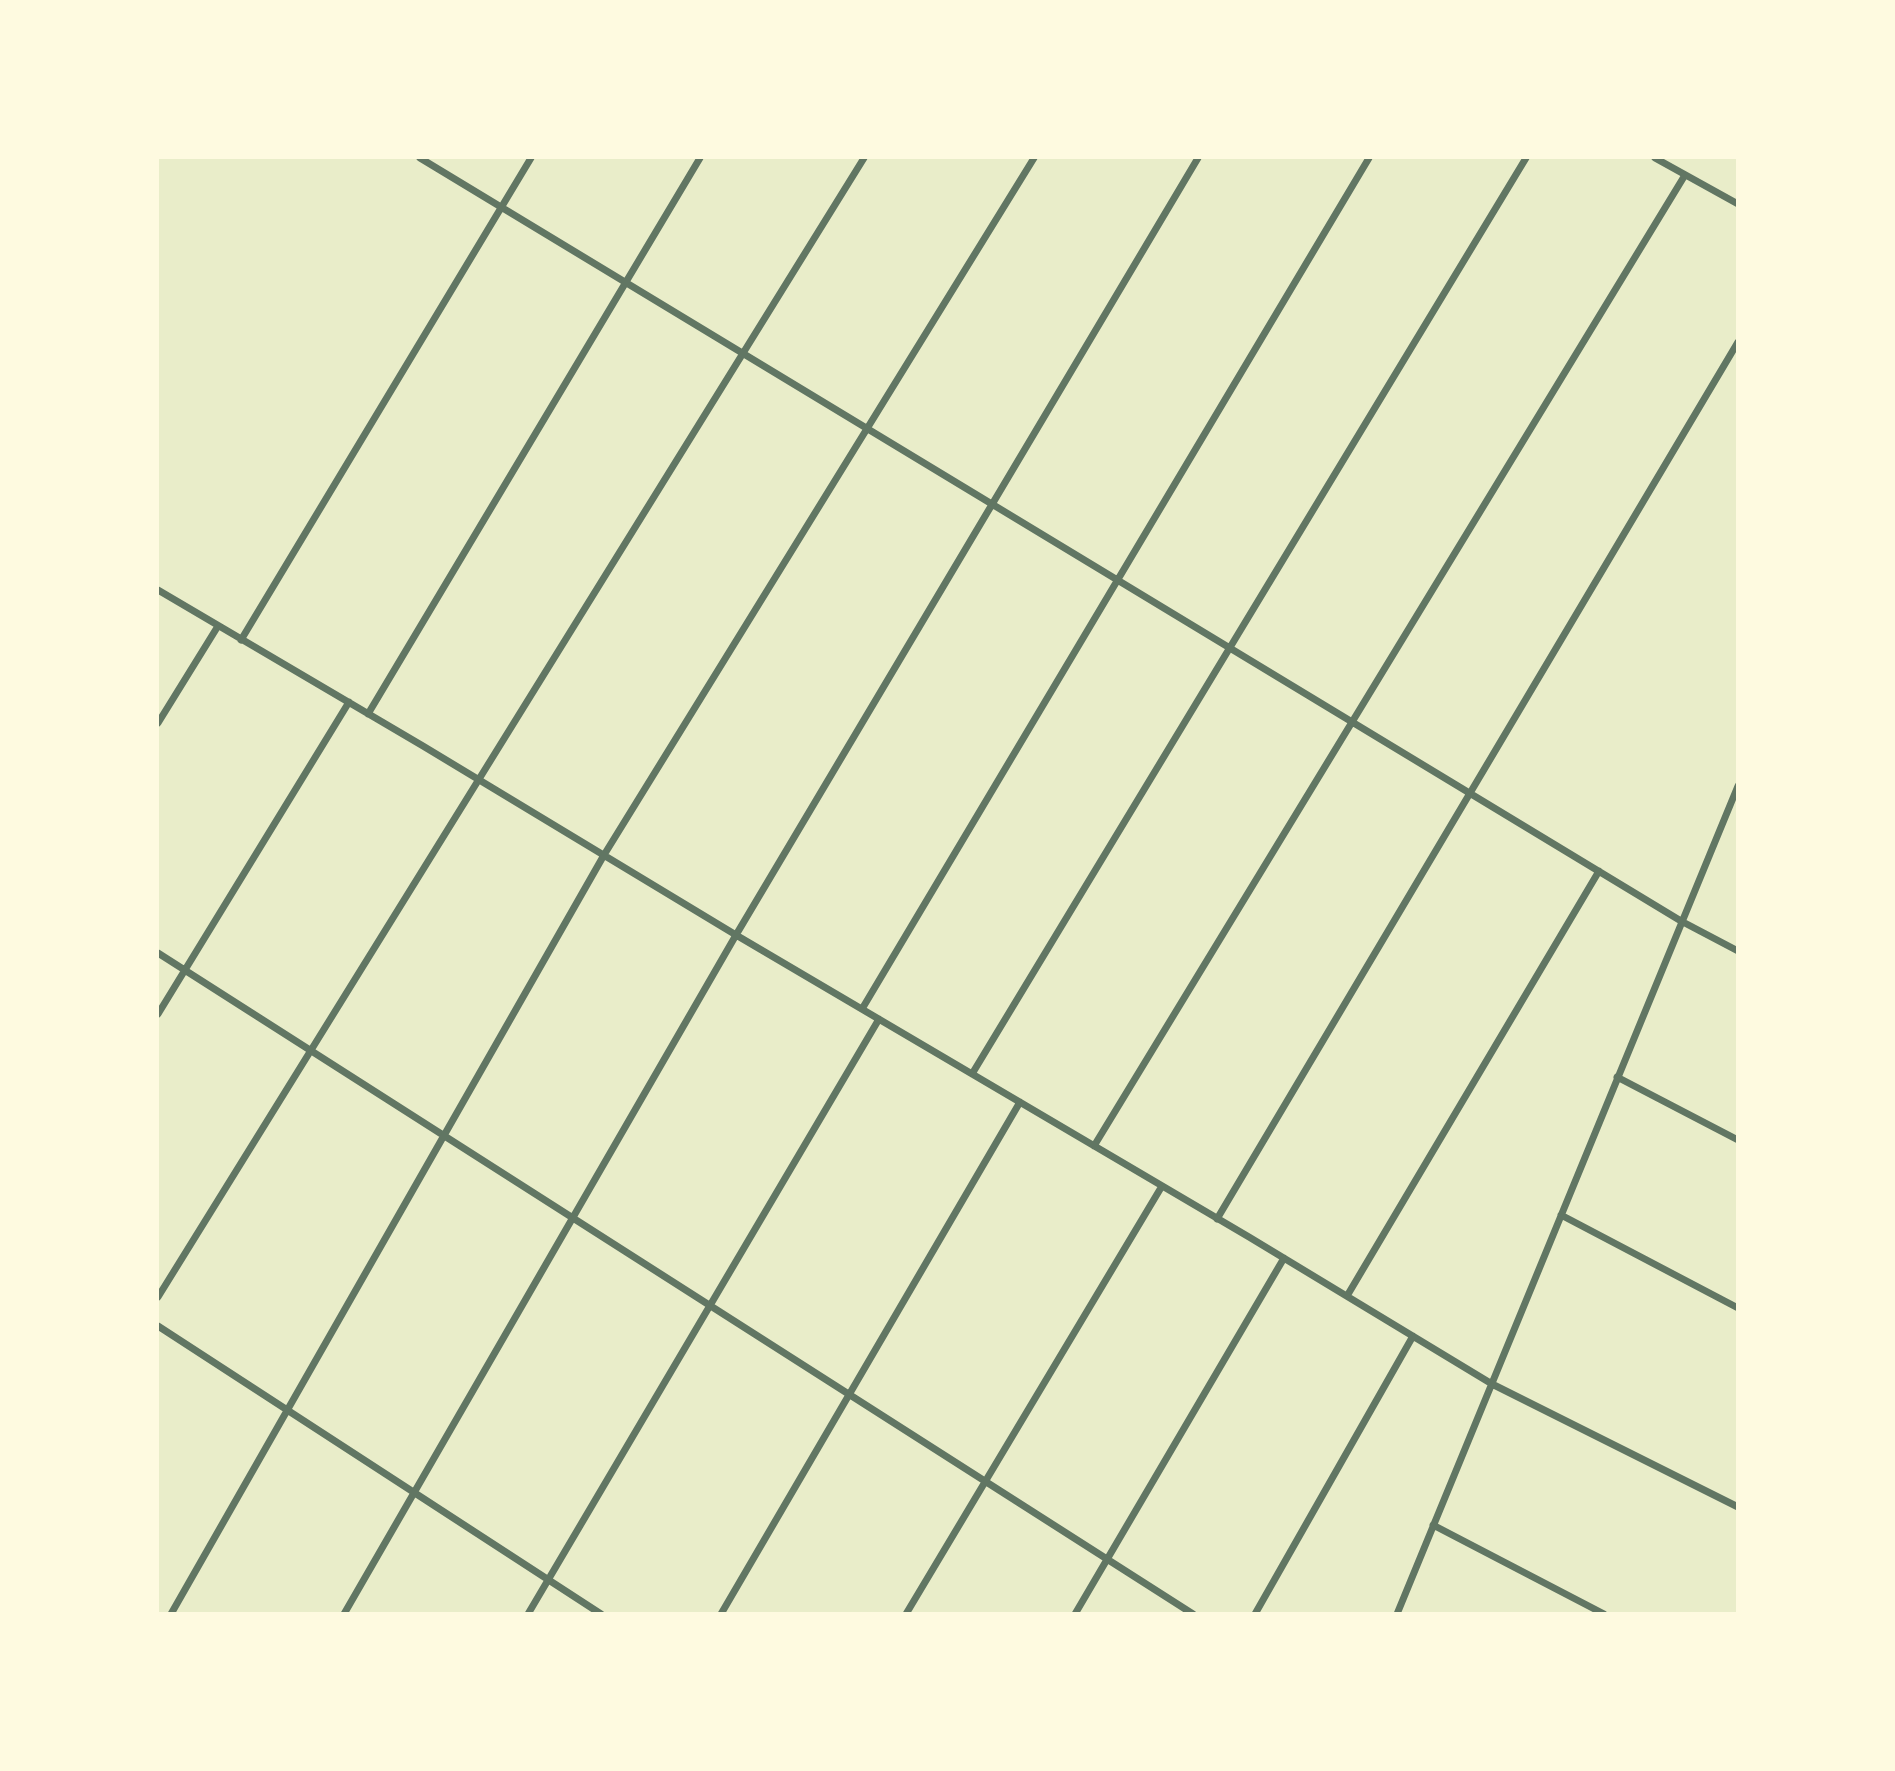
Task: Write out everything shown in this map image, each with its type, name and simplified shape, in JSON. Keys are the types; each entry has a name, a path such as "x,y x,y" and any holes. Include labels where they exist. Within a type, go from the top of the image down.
{"street":[{"path":"420,158 1681,921 1738,951"},
{"path":"241,640 531,158"},
{"path":"368,714 700,158"},
{"path":"158,1297 864,158"},
{"path":"171,1614 604,855 1034,158"},
{"path":"344,1614 736,935 1198,158"},
{"path":"862,1009 1369,158"},
{"path":"972,1074 1526,158"},
{"path":"1655,158 1738,204"},
{"path":"1094,1146 1685,175"},
{"path":"1217,1219 1738,342"},
{"path":"158,590 1492,1384 1738,1507"},
{"path":"158,723 218,626"},
{"path":"158,1014 349,702"},
{"path":"1397,1614 1737,787"},
{"path":"1347,1296 1599,871"},
{"path":"158,953 1193,1614"},
{"path":"528,1614 879,1019"},
{"path":"1617,1077 1738,1140"},
{"path":"720,1614 1020,1102"},
{"path":"906,1614 1162,1186"},
{"path":"1561,1215 1738,1308"},
{"path":"1075,1614 1284,1258"},
{"path":"158,1326 601,1614"},
{"path":"1255,1614 1413,1336"},
{"path":"1433,1525 1604,1614"}]}
